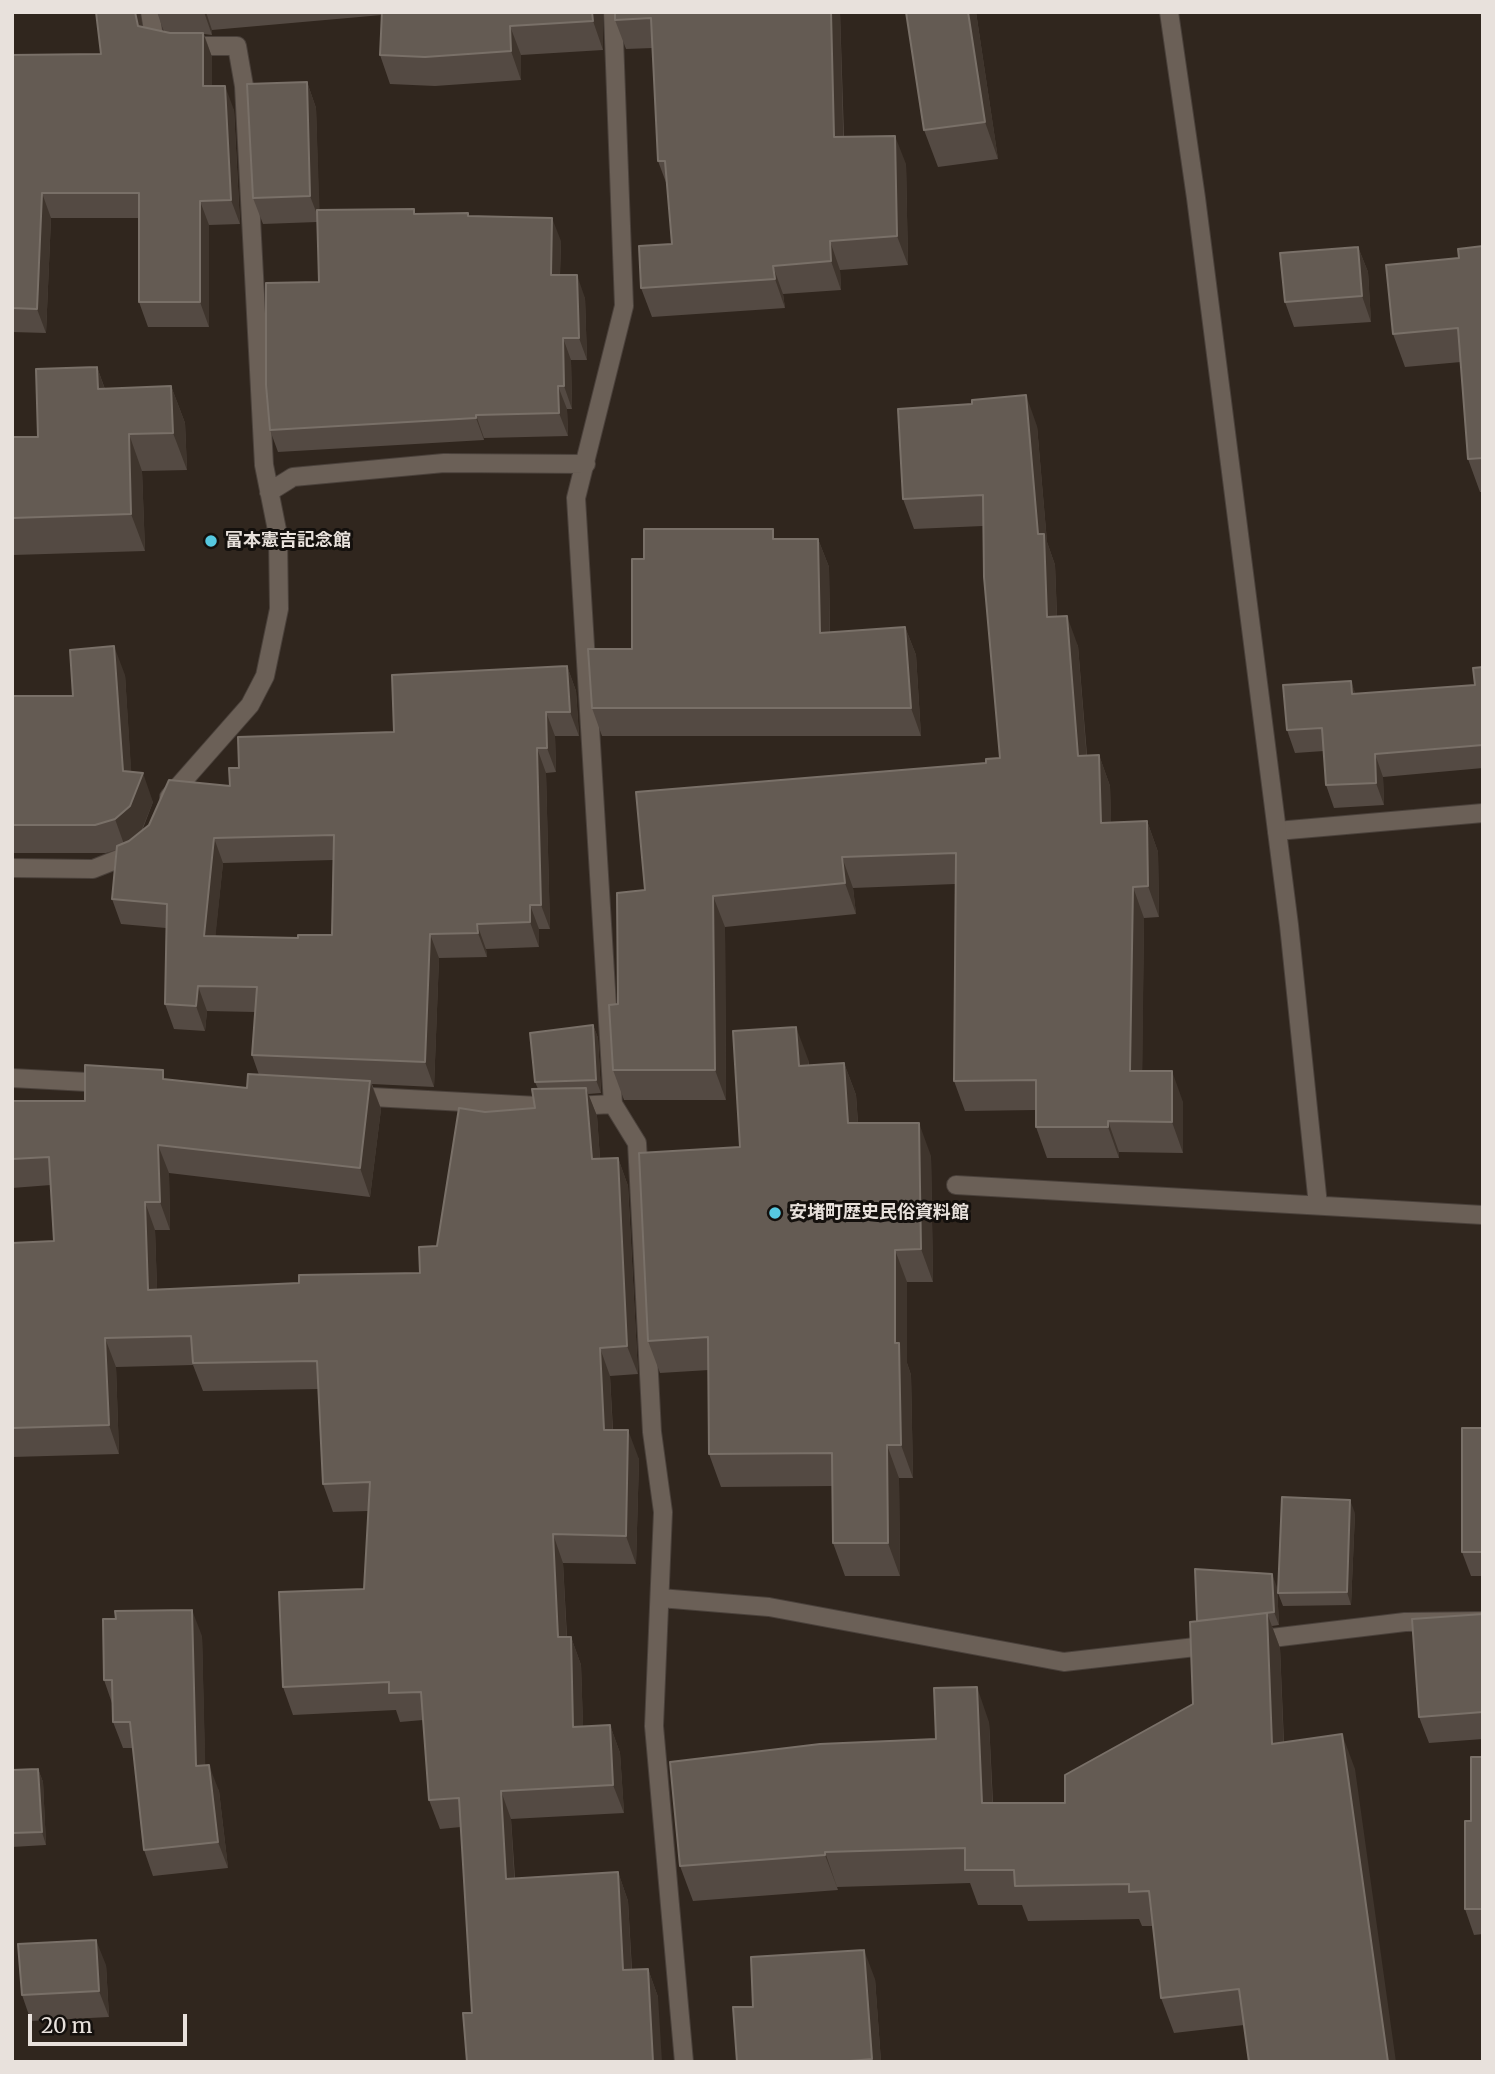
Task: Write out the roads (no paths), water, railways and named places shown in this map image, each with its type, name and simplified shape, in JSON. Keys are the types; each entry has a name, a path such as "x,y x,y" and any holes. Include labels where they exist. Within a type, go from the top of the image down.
{"street":[{"path":"150,12 155,43 237,46 244,86 264,466 278,535 279,609 265,676 250,705 164,802 160,815"},
{"path":"613,12 624,306 576,498 613,1104 637,1143 652,1432 663,1512 654,1726 684,2062"},
{"path":"1169,12 1196,198 1277,831 1318,1206"},
{"path":"269,492 293,477 444,463 586,464"},
{"path":"1277,831 1483,813"},
{"path":"12,868 93,869 131,857 150,841"},
{"path":"12,1078 124,1084"},
{"path":"333,1095 556,1107 613,1104"},
{"path":"956,1185 1483,1215"},
{"path":"660,1598 769,1607 1064,1662 1405,1622 1483,1621"}],"place":[{"name":"富本憲吉記念館","path":"211,541"},
{"name":"安堵町歴史民俗資料館","path":"775,1213"}]}
